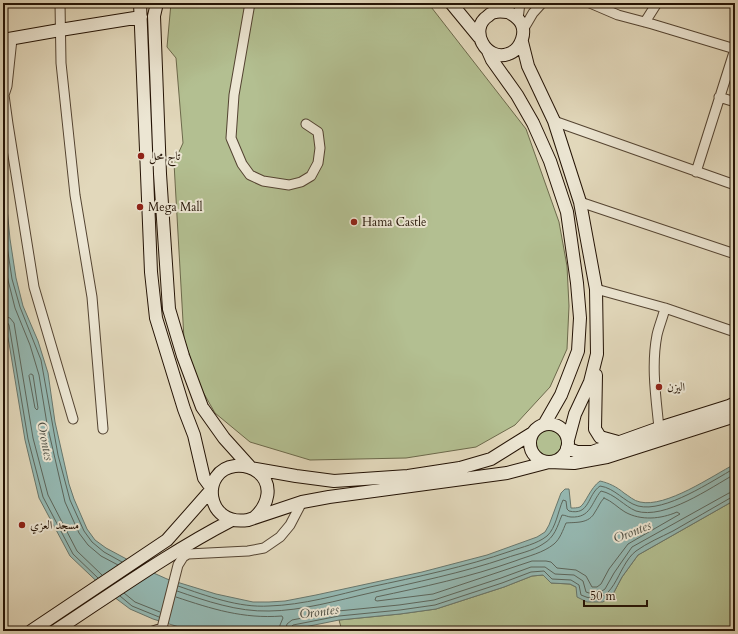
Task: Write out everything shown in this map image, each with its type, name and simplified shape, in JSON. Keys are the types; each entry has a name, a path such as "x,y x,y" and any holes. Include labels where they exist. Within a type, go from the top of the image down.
{"main road":[{"path":"140,3 151,272 156,318 184,409 194,435 204,478 212,489"},
{"path":"157,3 154,16 160,166 169,309 183,356 202,407 224,438 251,468 260,473 265,482 268,491 267,501 265,506 255,517"},
{"path":"451,3 479,37 482,45 517,96 533,123 550,160 567,212 578,283 580,318 578,351 561,395 545,424"},
{"path":"479,37 480,27 492,3 518,26 528,66 554,121 580,202 596,289 597,354 595,429 600,437 618,442"},
{"path":"485,18 496,12 518,26"},
{"path":"7,40 141,17"},
{"path":"488,52 498,55 507,54 516,50 518,26"},
{"path":"597,354 590,382 575,414 568,444 561,458 556,461 507,473 302,502 240,522 223,516 216,508 212,499 212,489 215,479 222,471 231,466 241,465 296,476 334,481 408,476 460,468 491,459 531,434 540,425 558,425 566,434 568,444 577,452 592,452 735,403"},
{"path":"531,434 529,447 536,458 542,462 574,463 607,457 735,416"},
{"path":"31,631 168,540 212,489"},
{"path":"55,631 178,551 232,520"}],"street":[{"path":"60,3 61,63 74,188 92,297 103,429"},
{"path":"250,3 234,95 231,138 242,164 250,175 264,181 288,185 301,182 311,176 318,163 320,148 318,132 306,124"},
{"path":"518,26 520,3"},
{"path":"518,26 542,3"},
{"path":"590,3 618,15 735,49 696,172"},
{"path":"645,22 657,3"},
{"path":"7,40 7,86 4,95 34,287 73,419"},
{"path":"719,97 735,102"},
{"path":"554,121 735,185"},
{"path":"580,202 735,254"},
{"path":"596,289 665,308 735,332"},
{"path":"659,428 654,366 657,336 665,308"},
{"path":"157,629 178,565 183,557 188,554 248,551 264,548 280,537 290,525 302,502"}],"green space":[{"path":"171,3 428,3 526,129 559,222 567,266 569,306 567,349 550,387 515,425 476,447 406,458 310,460 250,442 215,413 199,385 184,339 174,163 183,143 176,58 167,47"},
{"path":"549,430 558,434 562,443 558,452 549,456 540,452 536,443 540,434"},
{"path":"735,500 735,631 342,631 339,620 436,609 504,587 532,576 543,575 551,583 570,584 576,587 613,594 622,577 638,555"}],"water":[{"name":"Orontes","path":"3,167 10,239 16,278 23,306 38,341 48,373 55,422 69,484 74,499 87,529 95,540 106,548 147,570 167,579 216,594 253,602 285,601 422,572 487,555 537,537 545,532 561,493 565,489 569,489 571,508 580,507 600,481 616,487 636,501 651,503 689,490 735,464 735,500 638,555 622,577 613,594 603,602 587,602 577,597 576,587 570,584 551,583 543,575 532,576 504,587 436,609 339,620 285,631 192,631 153,619 130,609 110,594 70,556 39,498 25,440 9,343 3,317"}],"place":[{"name":"تاج محل","path":"141,156"},
{"name":"Mega Mall","path":"140,207"},
{"name":"Hama Castle","path":"354,222"},
{"name":"اليزن","path":"659,387"},
{"name":"مسجد العزي","path":"22,525"}]}
